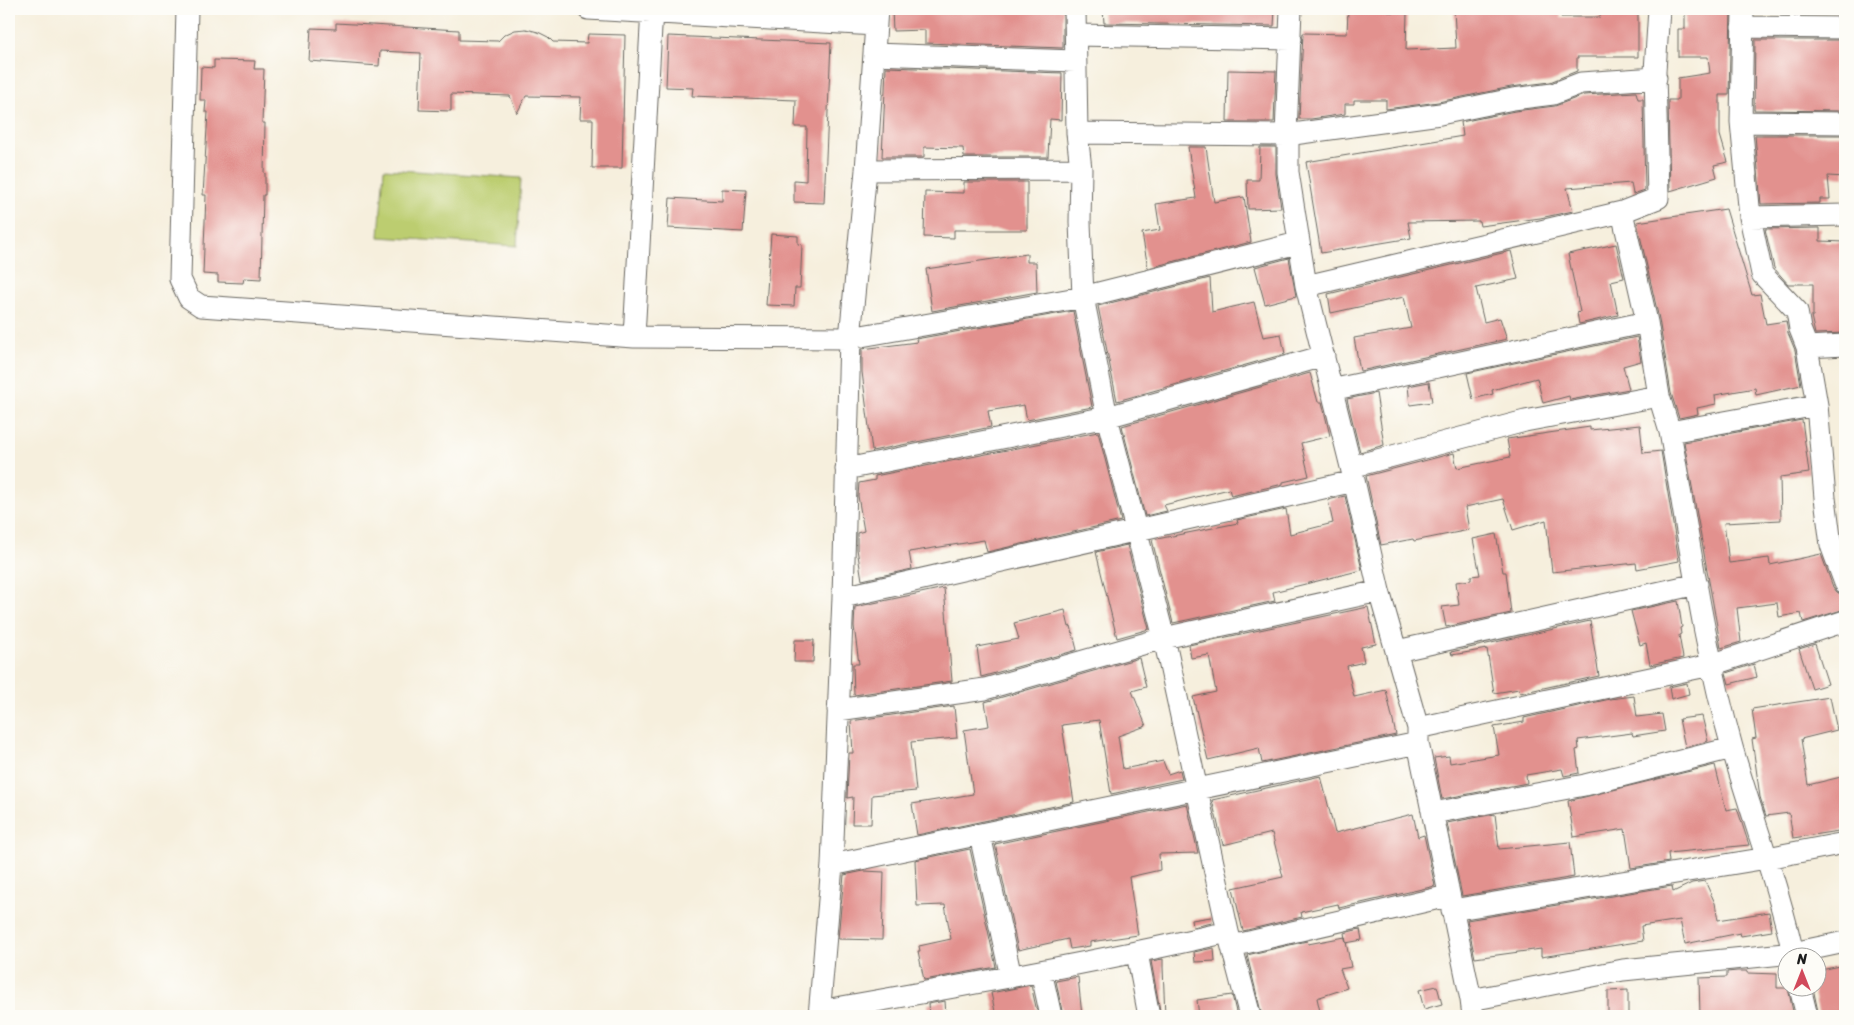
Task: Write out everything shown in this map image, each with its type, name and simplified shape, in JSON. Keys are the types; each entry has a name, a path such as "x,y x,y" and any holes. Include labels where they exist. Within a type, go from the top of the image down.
{"street":[{"path":"187,9 180,279 189,298 201,306 634,337 850,338 1083,296 1298,243"},
{"path":"588,9 876,17 866,170 850,338 843,596 832,865 820,1014 1137,953 1450,903 1767,858 1845,843"},
{"path":"1075,9 1077,133 1081,169 1080,231 1083,296 1107,417 1164,638 1230,939 1250,1016"},
{"path":"1291,9 1286,135 1288,143 1288,172 1298,243 1306,286 1379,591 1397,651 1418,736 1472,1008 1623,970 1776,957"},
{"path":"1306,286 1622,212 1658,198 1656,78 1659,9"},
{"path":"634,337 651,11"},
{"path":"1845,28 1742,18 1741,122 1750,217 1762,274 1797,311 1806,347 1817,405 1831,545 1845,583"},
{"path":"1076,35 1291,39"},
{"path":"874,54 1075,61"},
{"path":"1077,133 1286,135 1440,114 1513,99 1552,94 1581,83 1656,78"},
{"path":"1741,122 1845,123"},
{"path":"866,170 1081,169"},
{"path":"1622,212 1647,322 1659,396 1670,432 1711,665 1732,748 1767,858 1792,948"},
{"path":"1750,217 1845,215"},
{"path":"1331,390 1647,322"},
{"path":"1806,347 1845,346"},
{"path":"846,469 1107,417 1324,356"},
{"path":"843,596 1135,530 1352,474 1525,421 1659,396"},
{"path":"1670,432 1817,405"},
{"path":"1397,651 1697,584"},
{"path":"838,710 985,689 1164,638 1379,591"},
{"path":"832,865 1197,790 1711,665 1845,621"},
{"path":"1433,813 1585,785 1732,748"},
{"path":"980,835 1011,978"},
{"path":"1821,948 1845,942"},
{"path":"1137,953 1149,1016"},
{"path":"1041,971 1051,1016"},
{"path":"1802,998 1806,1016"}],"green space":[{"path":"384,169 521,178 517,246 379,237"}],"building":[{"path":"892,9 1063,9 1063,48 925,43 925,30 893,31"},
{"path":"1275,9 1274,26 1104,23 1103,10"},
{"path":"1348,9 1388,9 1388,12 1407,13 1406,50 1456,48 1454,9 1560,9 1561,17 1600,17 1600,9 1638,9 1638,57 1577,57 1577,71 1550,82 1511,87 1438,102 1386,109 1386,100 1354,100 1354,104 1345,104 1345,114 1299,119 1303,33 1347,34"},
{"path":"1685,9 1731,9 1729,95 1720,95 1720,135 1728,162 1714,165 1717,177 1670,191 1668,100 1678,100 1678,78 1710,73 1708,57 1678,57 1678,29 1685,29"},
{"path":"336,23 459,30 459,40 498,41 504,35 515,30 526,29 538,32 553,42 587,43 588,34 625,35 622,168 592,168 593,119 580,119 581,97 526,96 517,113 510,96 451,94 451,111 419,110 421,53 380,51 379,66 309,61 311,28 336,29"},
{"path":"668,36 831,43 824,203 794,202 794,180 806,181 807,127 795,127 796,100 692,96 693,88 666,87"},
{"path":"1755,40 1845,40 1845,111 1754,110"},
{"path":"214,60 255,61 254,69 264,69 262,123 265,123 265,195 263,195 261,279 244,278 243,283 218,282 218,275 203,274 206,195 203,195 208,112 205,112 206,100 200,100 201,67 214,68"},
{"path":"886,67 1062,73 1061,120 1050,119 1048,157 964,157 963,148 924,147 924,157 882,157"},
{"path":"1228,70 1276,71 1274,122 1227,122"},
{"path":"1636,92 1638,99 1643,99 1645,190 1633,194 1631,183 1567,188 1573,211 1540,218 1480,226 1479,221 1408,222 1411,238 1321,253 1306,162 1463,136 1461,122 1515,111 1555,106 1584,95"},
{"path":"1755,135 1845,135 1845,177 1828,176 1830,199 1820,199 1820,203 1761,204"},
{"path":"1188,147 1206,147 1214,202 1244,197 1251,242 1148,268 1142,233 1160,230 1156,204 1196,198"},
{"path":"1260,147 1276,147 1276,174 1281,208 1248,209 1247,180 1259,180"},
{"path":"964,182 1027,182 1027,230 954,230 954,238 924,237 925,192 964,193"},
{"path":"722,189 746,190 743,232 668,228 670,198 722,201"},
{"path":"1726,209 1752,295 1760,294 1766,324 1786,321 1788,333 1795,350 1801,385 1756,395 1755,388 1715,395 1716,404 1697,408 1698,414 1679,418 1671,393 1659,319 1637,222"},
{"path":"1820,228 1820,241 1845,242 1845,333 1815,334 1811,316 1813,316 1813,284 1788,284 1774,268 1765,229"},
{"path":"771,234 798,236 798,244 802,245 800,288 795,288 794,306 766,305"},
{"path":"1616,244 1624,278 1611,281 1618,315 1579,324 1577,313 1580,312 1568,254"},
{"path":"1511,251 1518,279 1476,288 1484,322 1500,318 1507,339 1360,371 1354,338 1411,328 1404,297 1331,313 1328,294"},
{"path":"1027,254 1027,262 1036,262 1037,292 932,311 926,269"},
{"path":"1289,258 1296,296 1265,304 1255,267"},
{"path":"1210,278 1212,312 1254,302 1263,337 1281,334 1285,354 1117,401 1098,306"},
{"path":"1073,311 1092,407 1027,420 1024,405 988,411 991,427 872,451 862,372 862,349 917,342 916,339"},
{"path":"1637,337 1641,361 1623,366 1629,389 1570,400 1569,396 1543,403 1537,378 1492,390 1493,394 1473,399 1467,373"},
{"path":"1310,373 1318,402 1322,402 1330,436 1301,443 1309,476 1231,496 1229,489 1164,505 1167,511 1145,516 1122,426"},
{"path":"1429,382 1432,402 1410,405 1408,386"},
{"path":"1376,393 1384,445 1360,452 1347,399"},
{"path":"1802,420 1809,473 1780,477 1781,520 1724,523 1729,563 1769,558 1770,565 1821,554 1833,587 1842,595 1845,609 1803,622 1801,613 1779,617 1777,603 1737,608 1741,642 1721,648 1684,442"},
{"path":"1640,425 1643,453 1661,451 1679,561 1637,569 1636,563 1552,572 1546,520 1513,530 1503,499 1465,507 1469,530 1414,541 1413,539 1381,545 1366,476 1454,453 1457,468 1510,457 1507,439 1590,427 1590,430"},
{"path":"1098,432 1121,521 987,552 984,540 909,552 912,569 862,580 857,549 857,533 864,531 858,496 859,483 875,480 875,476"},
{"path":"1345,496 1362,570 1273,592 1275,601 1173,623 1152,540 1238,523 1237,520 1286,509 1290,534 1333,523 1328,500"},
{"path":"1496,534 1503,572 1506,572 1511,613 1446,627 1442,607 1459,605 1456,582 1471,580 1471,576 1480,575 1473,539"},
{"path":"1127,545 1149,629 1117,638 1096,552"},
{"path":"944,588 952,681 854,695 853,664 859,664 854,626 855,607"},
{"path":"1678,601 1682,627 1680,628 1681,634 1679,635 1683,658 1650,665 1646,643 1640,645 1631,611"},
{"path":"1368,607 1376,644 1361,647 1364,662 1347,666 1354,697 1386,690 1396,735 1262,763 1259,748 1208,760 1193,697 1216,692 1209,655 1191,658 1189,645"},
{"path":"1065,610 1077,650 981,677 977,647 1019,639 1014,623"},
{"path":"1590,621 1599,676 1520,693 1519,689 1494,693 1487,649 1452,655 1451,652"},
{"path":"795,640 814,640 813,662 794,662"},
{"path":"1815,644 1828,684 1812,689 1799,649"},
{"path":"1139,658 1146,687 1132,691 1146,726 1118,736 1123,769 1163,761 1168,774 1180,770 1182,779 1111,794 1099,720 1062,725 1074,802 917,835 912,804 973,794 964,730 989,726 985,702"},
{"path":"1754,664 1757,677 1729,684 1726,673"},
{"path":"1687,683 1689,694 1671,699 1669,687"},
{"path":"1634,696 1637,717 1662,714 1665,731 1633,736 1632,733 1578,740 1579,749 1576,750 1579,773 1564,776 1562,769 1526,775 1527,783 1442,799 1434,758 1449,756 1450,763 1499,755 1494,727 1524,722 1524,718 1610,699"},
{"path":"1830,697 1837,730 1801,739 1808,785 1845,776 1845,830 1793,838 1789,813 1766,816 1760,797 1752,739 1756,738 1752,709"},
{"path":"954,706 957,738 911,742 916,791 872,795 871,824 852,824 853,797 847,798 849,753 853,753 851,721"},
{"path":"1702,716 1708,741 1685,747 1679,719"},
{"path":"1715,765 1726,810 1737,808 1749,845 1668,853 1669,862 1631,868 1625,829 1574,837 1568,801"},
{"path":"1321,776 1335,833 1413,814 1418,837 1424,835 1435,886 1339,908 1338,904 1301,912 1302,917 1243,931 1233,888 1283,877 1272,833 1223,845 1212,800"},
{"path":"1187,804 1198,853 1159,854 1160,870 1129,877 1138,935 1090,942 1090,946 1070,949 1068,939 1018,950 995,844"},
{"path":"1495,814 1499,849 1570,842 1574,877 1462,896 1447,823"},
{"path":"970,849 996,967 924,980 918,951 920,951 919,946 951,939 945,905 917,906 915,860"},
{"path":"864,871 884,872 882,940 838,939 844,875"},
{"path":"1705,881 1715,903 1718,920 1769,912 1772,931 1741,936 1740,933 1685,944 1680,920 1641,926 1643,941 1541,957 1541,949 1475,958 1467,920 1672,886 1673,892 1692,883"},
{"path":"1211,917 1212,923 1193,927 1192,920"},
{"path":"1360,929 1362,940 1346,943 1344,933"},
{"path":"1345,937 1351,967 1340,969 1347,988 1317,998 1321,1016 1262,1016 1247,955 1307,941 1308,944"},
{"path":"1214,948 1215,961 1195,962 1194,952"},
{"path":"1163,959 1165,1016 1161,1016 1151,961"},
{"path":"1845,965 1845,1016 1819,1016 1815,998 1826,998 1826,969"},
{"path":"1747,971 1747,973 1776,974 1776,998 1790,998 1794,1016 1700,1016 1699,978 1727,977 1727,972"},
{"path":"1078,977 1082,1016 1063,1016 1056,981"},
{"path":"1031,985 1038,1016 996,1016 991,993"},
{"path":"1437,986 1442,1004 1424,1009 1419,990"},
{"path":"1628,990 1628,1016 1608,1016 1608,991"},
{"path":"1232,995 1237,1016 1199,1016 1197,1000"},
{"path":"945,1001 946,1016 929,1016 928,1004"}]}
